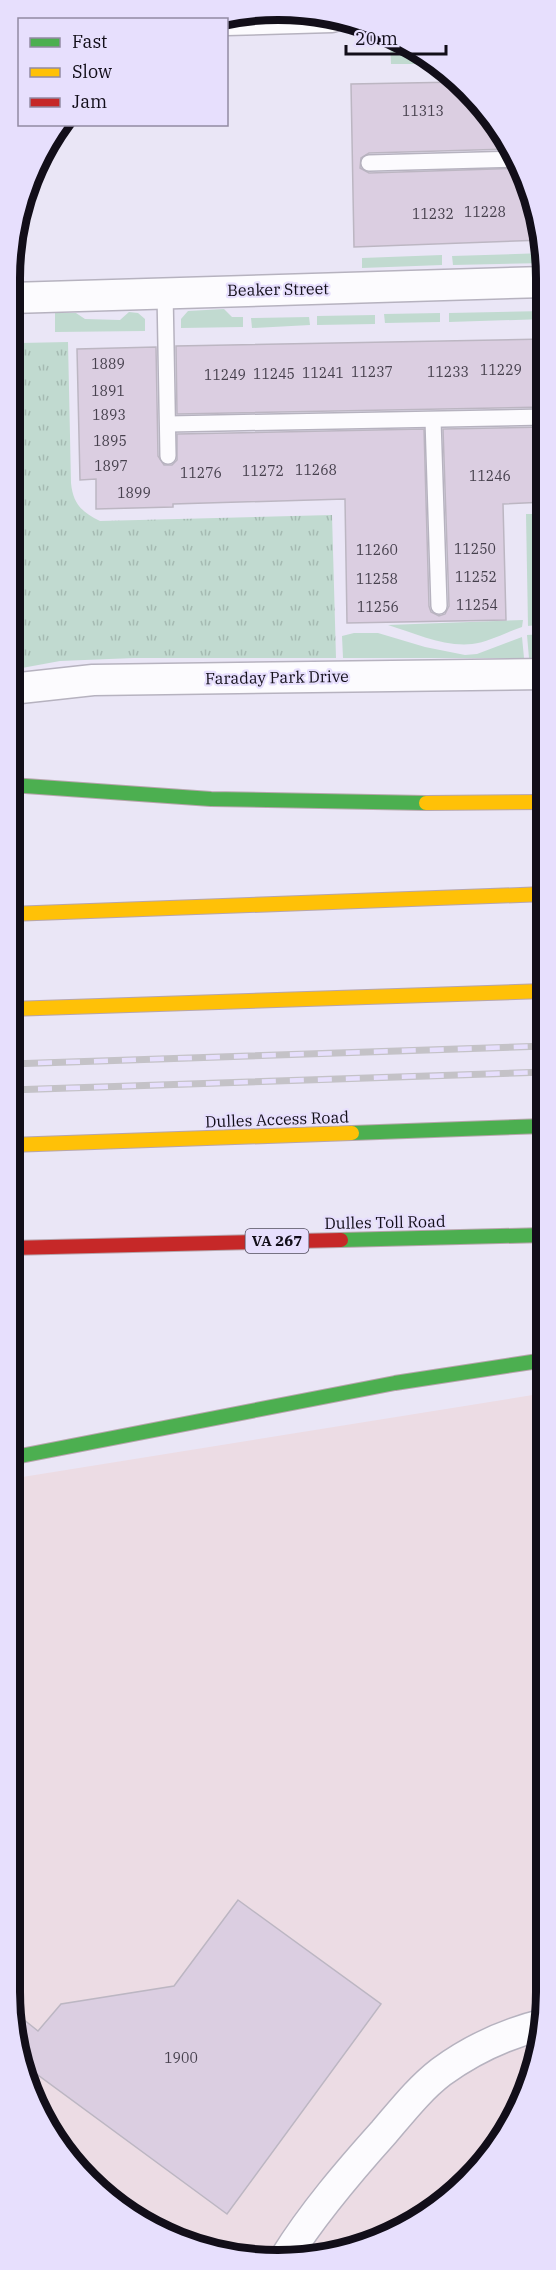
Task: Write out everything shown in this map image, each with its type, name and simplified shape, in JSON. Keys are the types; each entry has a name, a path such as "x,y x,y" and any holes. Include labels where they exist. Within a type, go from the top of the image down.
{"highway":[{"path":"20,786 105,795 246,802 368,804 536,802"},
{"path":"20,914 536,894"},
{"path":"20,1009 536,991"},
{"name":"Dulles Access Road","path":"20,1145 536,1126"},
{"name":"Dulles Toll Road","path":"20,1248 536,1234"},
{"path":"20,1456 384,1385 536,1360"}],"street":[{"name":"Beaker Street","path":"20,298 536,282"},
{"name":"Faraday Park Drive","path":"20,688 93,680 536,675"},
{"path":"291,2250 354,2166 415,2097 440,2073 468,2055 500,2039 534,2028"}],"lane":[{"path":"369,163 507,159"},
{"path":"165,292 168,456"},
{"path":"168,424 536,417"},
{"path":"433,420 439,606"}],"shaded area":[{"path":"536,1394 536,2009 532,2042 517,2091 502,2121 483,2149 461,2175 435,2197 392,2224 345,2242 295,2250 261,2250 228,2246 195,2237 164,2224 134,2207 95,2175 63,2136 46,2106 28,2059 20,2009 20,1477"}],"green space":[{"path":"390,45 423,64 391,64"},
{"path":"535,253 536,263 453,265 452,256"},
{"path":"442,255 442,265 362,268 362,258"},
{"path":"224,309 232,317 243,317 243,327 181,328 181,319 188,311"},
{"path":"536,311 536,319 449,322 449,313"},
{"path":"129,312 138,313 145,319 145,331 55,332 55,313 76,313 85,319 120,320"},
{"path":"440,313 440,322 385,323 384,314"},
{"path":"375,315 375,324 317,325 317,316"},
{"path":"309,317 310,325 252,328 251,318"},
{"path":"68,342 71,483 79,506 100,521 332,515 336,658 134,658 60,661 20,668 20,343"},
{"path":"526,514 536,514 536,625 528,626"},
{"path":"523,620 522,627 472,644 440,641 388,625"},
{"path":"354,633 378,633 425,647 465,655 477,654 522,637 524,658 343,658 342,636"},
{"path":"536,634 536,658 529,658 527,635"}],"building":[{"path":"446,82 461,95 493,134 502,149 369,153 361,158 360,168 369,173 512,168 528,211 534,240 354,247 351,84"},
{"path":"536,339 536,407 177,414 176,346"},
{"path":"156,347 158,456 164,465 172,465 177,460 177,434 424,429 429,606 431,612 439,616 445,614 449,606 443,429 536,427 536,502 503,504 506,620 347,623 345,499 173,504 173,507 96,509 96,479 80,480 77,349"},
{"path":"238,1900 381,2004 227,2214 32,2070 24,2042 21,2017 38,2031 61,2004 174,1986"}],"railway":[{"path":"20,1064 536,1046"},
{"path":"20,1090 536,1072"}],"traffic: fast":[{"path":"20,786 211,799 426,803"},
{"path":"352,1133 536,1126"},
{"path":"341,1240 536,1235"},
{"path":"20,1456 395,1383 536,1361"}],"traffic: slow":[{"path":"426,803 536,802"},
{"path":"20,914 536,894"},
{"path":"20,1009 536,991"},
{"path":"20,1145 352,1133"}],"traffic: jam":[{"path":"20,1248 341,1240"}]}
